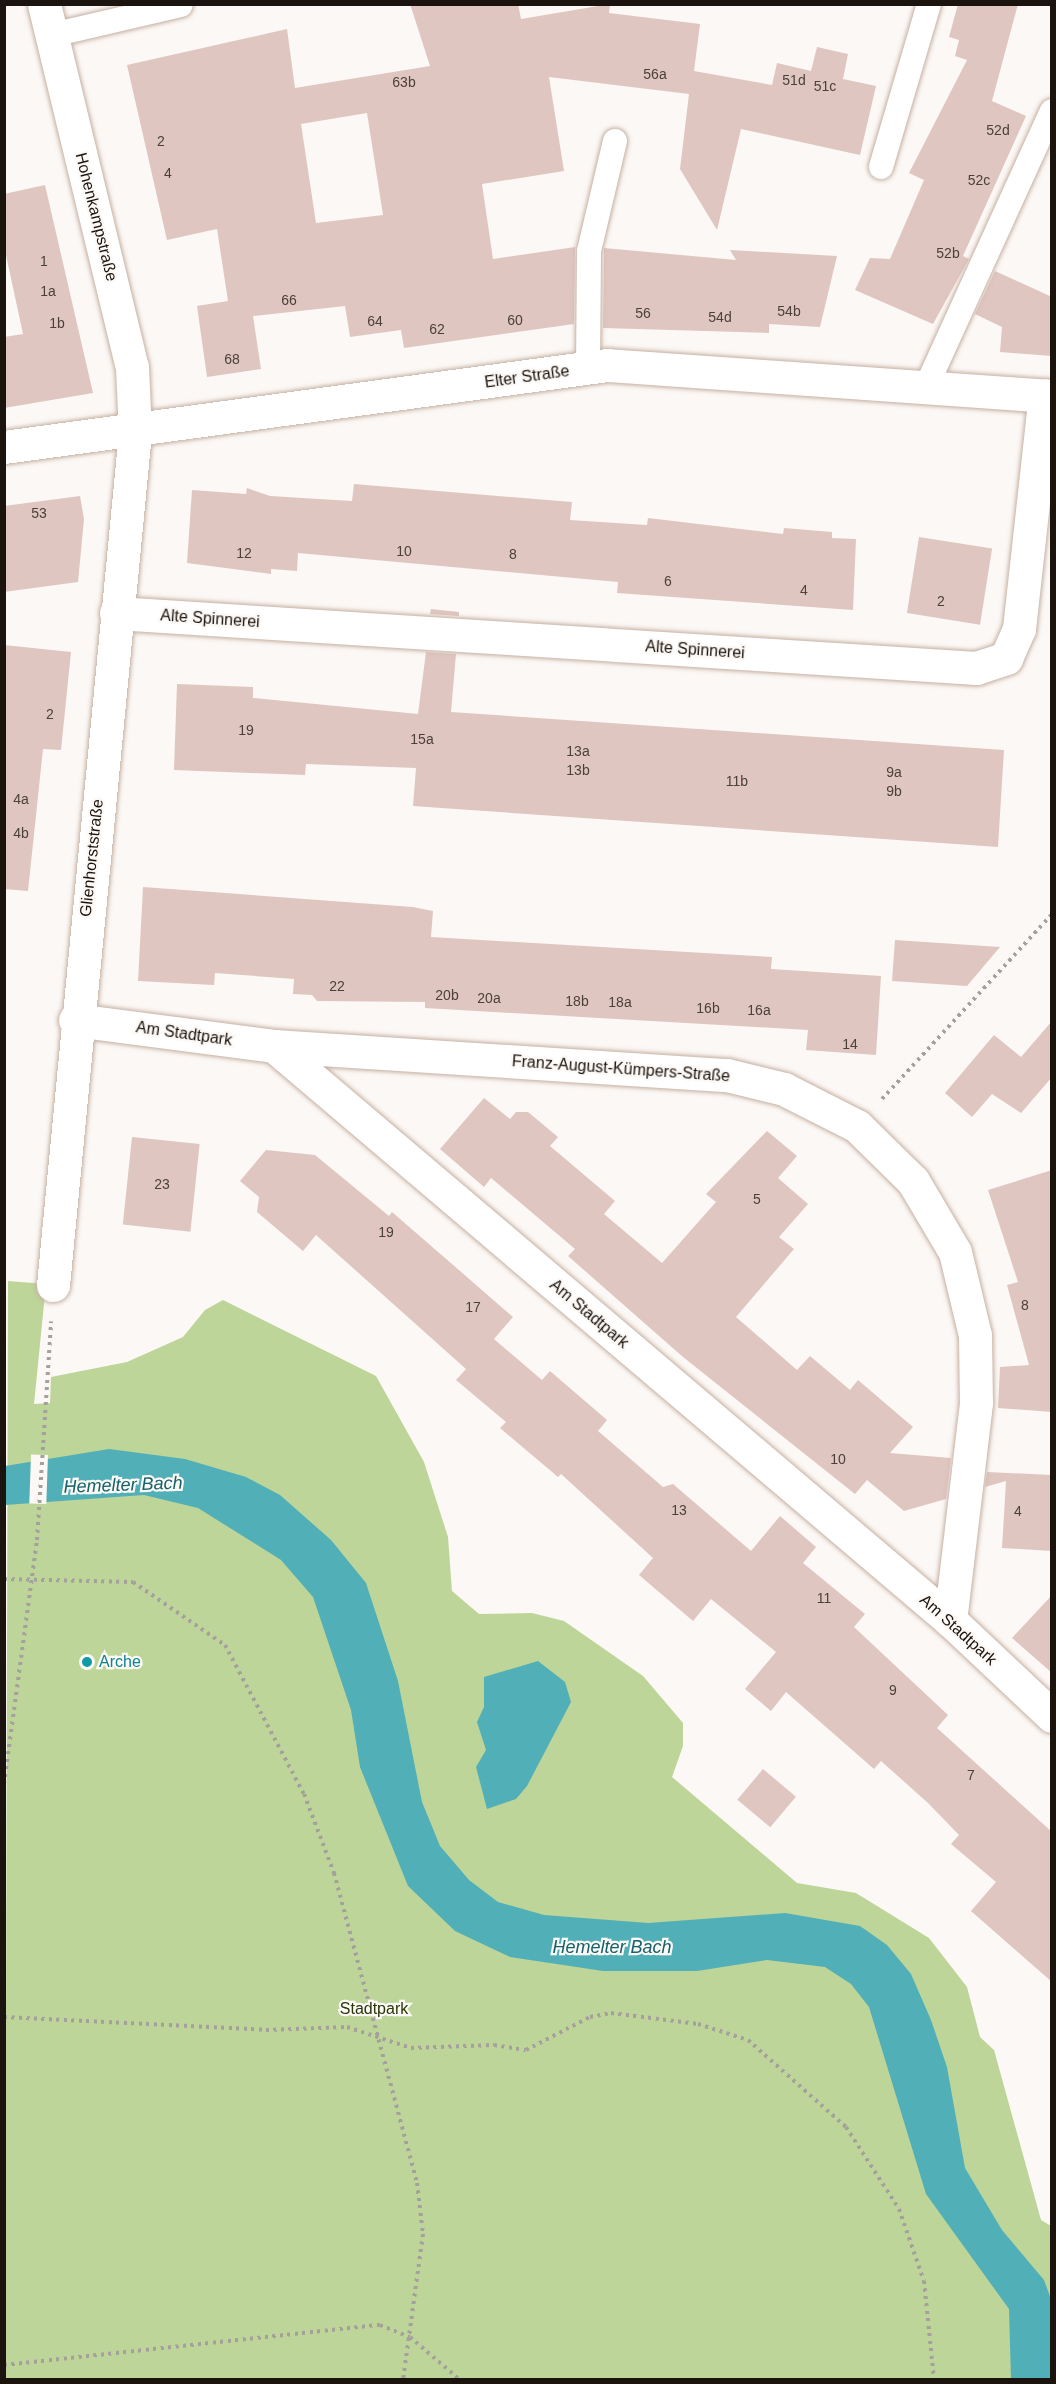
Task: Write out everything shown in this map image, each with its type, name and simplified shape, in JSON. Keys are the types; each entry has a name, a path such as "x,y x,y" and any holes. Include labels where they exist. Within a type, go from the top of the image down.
{"street":[{"name":"Hohenkampstraße","path":"48,20 132,367 135,432"},
{"name":"Elter Straße","path":"4,447 135,432 588,368 1048,395"},
{"name":"Alte Spinnerei","path":"116,613 976,668 1005,658 1019,629 1048,395"},
{"name":"Glienhorststraße","path":"53,1285 75,1020 135,432"},
{"name":"Am Stadtpark","path":"75,1020 274,1046 950,1620 1052,1716"},
{"name":"Franz-August-Kümpers-Straße","path":"274,1046 727,1075 784,1089 857,1126 913,1181 955,1252 975,1335 976,1403 950,1620"}],"lane":[{"path":"881,167 929,4"},
{"path":"48,20 181,5"},
{"path":"926,387 1052,111"},
{"path":"588,368 589,251 615,141"}],"path":[{"path":"857,1126 1052,914"},
{"path":"4,1784 37,1540 41,1446 53,1285"},
{"path":"4,1579 31,1576 133,1582 225,1645 304,1794 334,1873 375,2035 417,2183 423,2234 403,2379"},
{"path":"4,2017 266,2030 347,2027 411,2048 494,2045 526,2050 590,2018 611,2013 698,2024 748,2040 846,2127 899,2209 924,2281 934,2379"},
{"path":"4,2365 277,2332 380,2325 410,2337 460,2379"}],"green space":[{"name":"Stadtpark","path":"8,1281 46,1284 34,1404 50,1403 51,1377 127,1362 183,1337 205,1310 223,1300 376,1376 424,1462 448,1537 452,1591 479,1614 532,1613 564,1621 643,1676 683,1723 683,1746 672,1777 797,1883 856,1893 929,1938 967,1987 980,2037 994,2050 1041,2220 1051,2226 1051,2379 5,2380"}],"water":[{"name":"Hemelter Bach","path":"109,1449 185,1459 246,1477 280,1495 331,1540 366,1583 398,1681 422,1802 440,1846 469,1880 498,1902 544,1915 648,1923 785,1913 860,1926 887,1945 911,1974 931,2020 947,2067 965,2168 1002,2230 1044,2280 1051,2299 1051,2379 1011,2379 1009,2309 926,2194 869,2007 851,1984 825,1967 767,1960 697,1971 603,1971 510,1957 455,1931 408,1886 360,1767 351,1710 313,1597 281,1560 198,1508 144,1495 5,1505 5,1466"},
{"path":"538,1661 565,1682 571,1702 527,1786 516,1799 487,1809 476,1767 486,1750 477,1722 484,1707 484,1677"}],"pier":[{"path":"31,1454 48,1455 46,1504 29,1503"}],"building":[{"path":"410,4 518,4 521,19 610,4 609,13 700,24 694,71 772,85 777,63 811,71 817,47 848,54 843,79 876,86 860,155 741,129 717,230 680,169 689,94 549,77 564,171 482,184 493,259 575,247 574,324 404,348 401,330 350,337 345,306 253,316 261,369 207,377 197,306 228,301 217,229 167,240 127,65 287,29 295,88 430,66","holes":["367,113 383,215 316,223 301,124"]},
{"path":"958,4 1018,4 992,101 1026,116 963,256 969,259 933,324 855,290 870,258 890,259 924,180 909,173 967,60 955,56 959,40 949,37"},
{"path":"45,185 93,393 4,408 4,337 23,334 4,246 4,194"},
{"path":"604,248 736,260 730,250 837,256 820,327 769,324 769,333 603,328"},
{"path":"995,271 1052,297 1052,356 1000,352 1002,327 975,314"},
{"path":"354,484 572,502 570,520 647,525 648,518 783,534 784,528 832,532 832,538 856,539 853,610 617,593 618,582 298,553 297,571 271,569 271,574 187,563 192,490 246,494 247,488 270,496 352,501"},
{"path":"80,496 84,519 78,582 4,592 4,506"},
{"path":"919,537 992,549 980,625 907,613"},
{"path":"431,609 459,612 459,616 430,614"},
{"path":"4,645 71,652 61,750 43,749 28,891 4,889"},
{"path":"426,652 456,654 451,712 1004,750 998,847 413,806 416,768 306,764 305,775 174,770 177,684 253,687 253,698 418,714"},
{"path":"143,887 413,907 433,911 431,937 772,957 771,969 881,976 876,1055 806,1050 808,1030 425,1008 425,1002 317,1001 312,995 293,994 294,979 215,973 214,985 138,981"},
{"path":"895,940 1000,947 967,986 892,981"},
{"path":"1052,1021 1052,1077 1021,1113 992,1094 972,1117 945,1093 994,1035 1021,1057"},
{"path":"484,1098 510,1119 516,1112 528,1112 558,1137 550,1146 615,1201 604,1214 662,1263 716,1202 706,1194 767,1131 797,1156 778,1178 808,1204 779,1237 794,1249 736,1317 797,1370 810,1356 850,1390 858,1380 913,1427 890,1453 951,1458 946,1499 904,1511 867,1480 855,1494 683,1357 568,1256 575,1249 491,1178 484,1187 440,1149"},
{"path":"132,1137 200,1144 190,1232 123,1225"},
{"path":"266,1150 315,1155 389,1216 392,1212 513,1317 494,1339 542,1380 550,1371 607,1420 598,1431 663,1487 673,1484 751,1551 780,1516 816,1547 803,1563 865,1614 854,1627 948,1715 937,1728 1052,1832 1052,1982 971,1911 996,1882 951,1844 959,1835 928,1803 881,1761 874,1769 786,1692 771,1711 745,1689 776,1652 711,1599 693,1621 639,1575 653,1558 561,1474 558,1477 500,1428 506,1422 456,1380 466,1369 316,1235 303,1251 257,1212 259,1197 240,1181"},
{"path":"1052,1170 1052,1412 998,1408 1000,1367 1029,1365 1007,1285 1018,1282 988,1190"},
{"path":"987,1472 1052,1475 1052,1551 1002,1548 1006,1481 985,1487"},
{"path":"1052,1595 1052,1673 1012,1638"},
{"path":"763,1769 796,1797 770,1827 737,1800"}],"place":[{"name":"Arche","path":"87,1662"}]}
